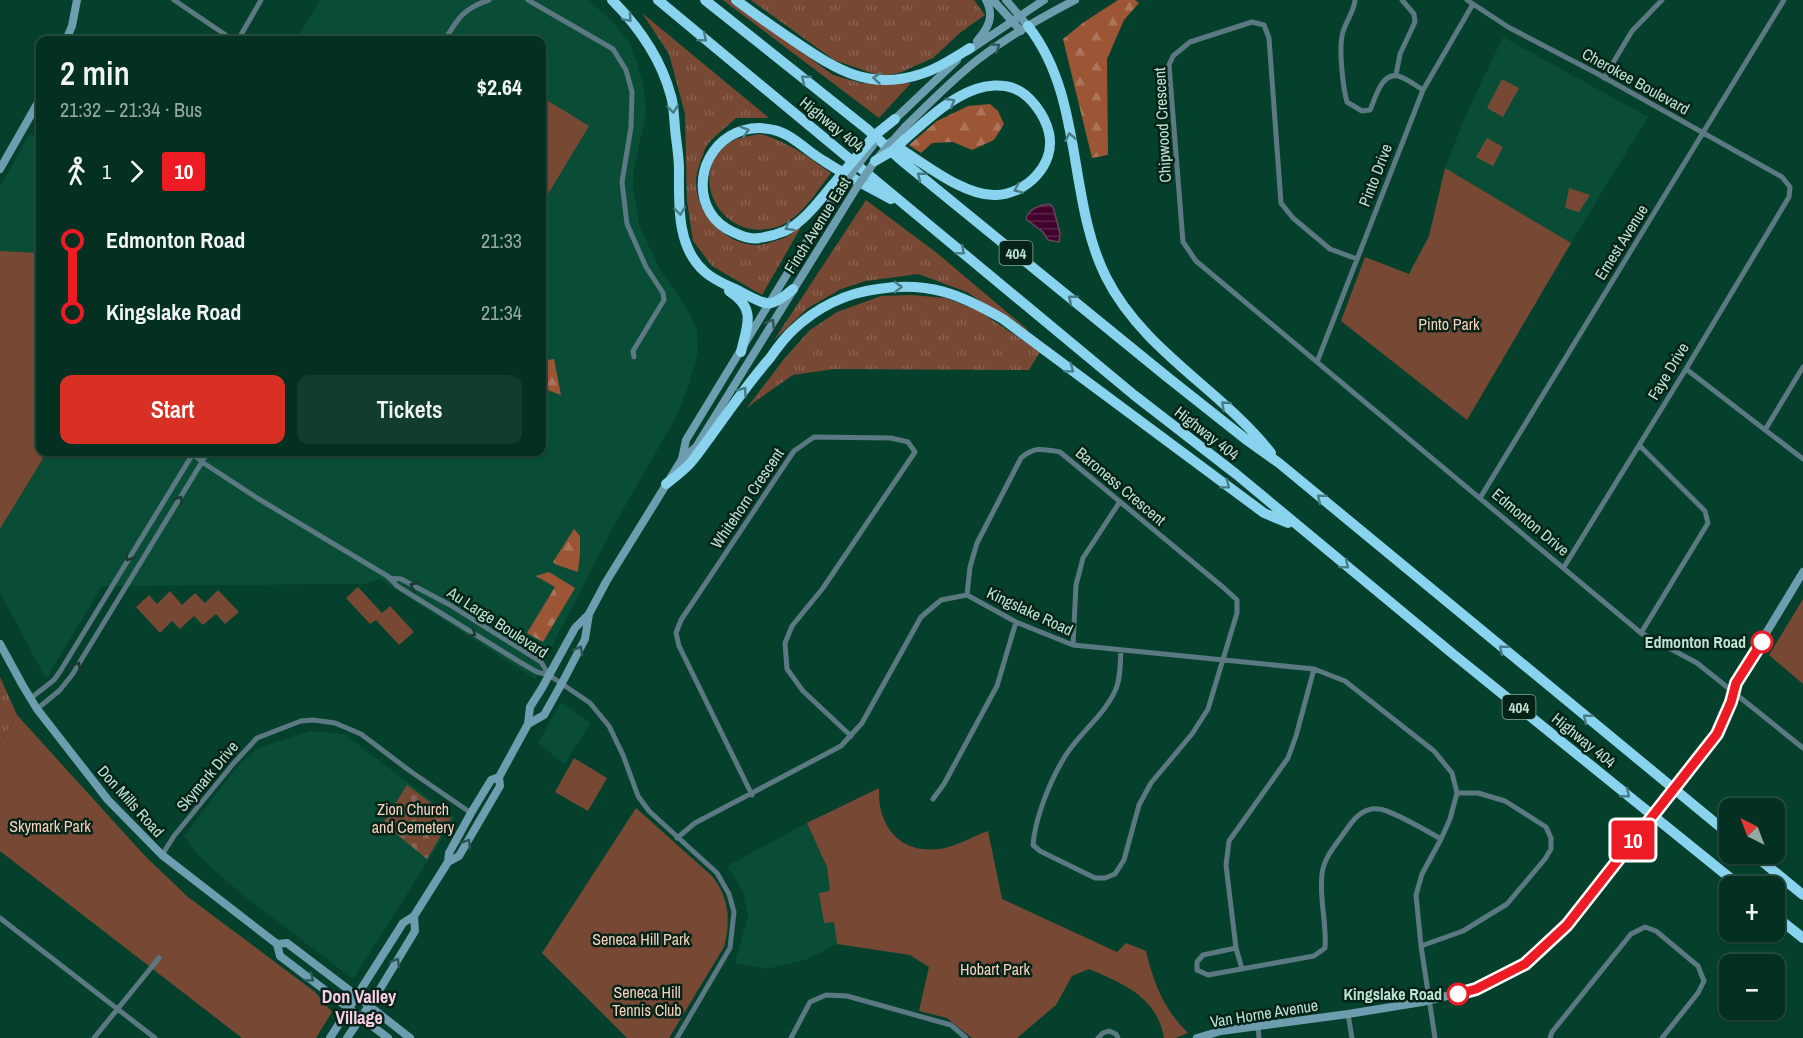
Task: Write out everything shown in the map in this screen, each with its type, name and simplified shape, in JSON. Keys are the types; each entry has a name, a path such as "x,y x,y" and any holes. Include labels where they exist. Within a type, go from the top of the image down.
{"highway":[{"path":"612,0 644,36 660,65 672,98 682,228 697,262 704,272 715,279 761,302 770,304 779,301 793,289"},
{"name":"Highway 404","path":"658,0 1134,395 1236,474 1299,528 1728,876"},
{"name":"Highway 404","path":"705,0 867,129 901,160 1166,376 1279,463 1719,825"},
{"path":"736,0 820,59 856,76 880,80 915,76 930,71 970,48"},
{"path":"1025,29 1042,46 1056,75 1090,236 1107,278 1127,310 1146,332 1253,431 1279,463"},
{"path":"867,129 910,154 946,179 974,192 995,195 1017,191 1029,184 1041,170 1048,152 1049,135 1044,118 1030,99 1012,88 991,86 976,89 953,100 924,122 905,139 894,150 875,161"},
{"path":"895,118 875,135 834,189 808,214 786,230 758,239 743,237 728,230 715,220 705,201 702,186 703,169 711,154 722,141 741,130 758,128 776,130 823,161 917,213"},
{"path":"715,279 739,298 748,313 741,352"},
{"path":"666,484 693,460 752,378 792,330 827,305 844,297 891,287 922,287 950,293 976,303 1003,319 1264,513 1299,528"},
{"path":"1765,864 1803,895"},
{"path":"1785,924 1803,938"}],"main road":[{"path":"68,36 77,0"},
{"path":"895,118 970,48 986,30 990,21 989,6 986,0"},
{"path":"993,0 1012,21 1025,29"},
{"path":"1006,0 1020,15 1025,29"},
{"path":"970,48 1044,0"},
{"name":"Finch Avenue East","path":"330,1038 403,923 414,916 448,862 459,856 475,831 500,786 499,777 528,724 530,707 575,628 589,614 666,484 682,459 696,447 850,196 875,161 905,127 965,70 1025,29 1075,0"},
{"path":"0,169 36,106"},
{"name":"Finch Avenue East","path":"682,459 686,440 770,304 834,189"},
{"name":"Van Horne Avenue","path":"1197,1038 1221,1031 1348,1014 1429,1000 1476,989 1525,964 1567,925 1717,734 1736,683 1803,572"},
{"name":"Finch Avenue East","path":"528,724 544,715 562,683 585,639 589,614"},
{"name":"Don Mills Road","path":"0,644 31,698 108,800 162,855 278,944 280,956 388,1038"},
{"name":"Finch Avenue East","path":"448,862 448,853 471,813 491,780 499,777"},
{"name":"Finch Avenue East","path":"347,1038 415,932 414,916"},
{"name":"Don Mills Road","path":"278,944 287,943 410,1038"}],"street":[{"path":"174,0 227,36"},
{"path":"240,36 261,0"},
{"path":"447,36 465,11 489,0"},
{"path":"528,0 613,49 626,70 632,92 631,127 622,182 627,224 646,267 663,293 664,300 637,342 633,351 634,357"},
{"path":"1355,0 1341,42 1347,102 1364,112 1370,110 1383,81 1396,75 1423,90"},
{"path":"1396,75 1400,54 1415,22 1414,14 1402,0"},
{"name":"Cherokee Boulevard","path":"1467,0 1508,27 1782,177 1790,187"},
{"path":"1604,78 1632,31 1662,0"},
{"name":"Ernest Avenue","path":"1480,498 1784,0"},
{"name":"Pinto Drive","path":"1317,362 1423,90 1473,4"},
{"name":"Chipwood Crescent","path":"1317,362 1196,261 1183,242 1169,65 1173,56 1190,42 1252,22 1264,25 1269,38 1281,203 1293,218 1330,249 1357,259"},
{"name":"Faye Drive","path":"1564,567 1789,196 1790,187"},
{"name":"Edmonton Drive","path":"1317,362 1641,633 1697,663 1734,692"},
{"path":"1766,430 1803,367"},
{"path":"1686,369 1803,459"},
{"name":"Whitehorn Crescent","path":"752,795 678,646 676,633 681,620 794,451 814,437 891,438 908,442 915,452 823,588 792,626 785,643 787,669 802,691 851,736"},
{"path":"1639,445 1705,511 1708,523 1641,633"},
{"name":"Baroness Crescent","path":"967,595 970,567 977,543 1021,458 1029,451 1044,450 1060,453 1237,600 1237,613 1224,660"},
{"path":"31,698 58,675 191,456"},
{"name":"Au Large Boulevard","path":"197,456 202,462 389,578 397,586 523,664 537,672 549,675"},
{"path":"38,708 60,690 72,675 206,456"},
{"path":"1073,645 1076,585 1083,558 1119,503"},
{"name":"Au Large Boulevard","path":"389,578 401,579 450,605 541,662 549,675"},
{"name":"Kingslake Road","path":"677,838 695,824 841,746 862,723 921,617 941,600 967,595 1016,622 1073,645 1314,669 1345,681 1434,751 1452,773 1457,793"},
{"path":"933,799 944,784 997,686 1016,622"},
{"path":"1121,650 1120,672 1115,691 1102,711 1064,756 1050,785 1034,833 1033,845 1040,851 1095,878 1105,878 1115,874 1124,860 1139,805 1151,783 1192,734 1208,709 1224,660"},
{"path":"1242,969 1236,948 1226,864 1229,841 1288,758 1314,669"},
{"path":"549,675 590,702 609,726 623,755 638,796 649,811 717,873 729,894 734,912 730,948 677,1038"},
{"path":"1734,692 1803,748"},
{"name":"Skymark Drive","path":"162,855 174,836 257,738 301,721 335,723 361,734 471,813"},
{"path":"1421,945 1463,931 1507,904 1551,849 1551,838 1546,827 1505,801 1478,793 1457,793 1450,819 1422,874 1416,895 1421,945 1435,1038"},
{"path":"1236,948 1203,955 1197,962 1197,970 1208,975 1314,956 1325,948 1322,873 1329,854 1354,819 1368,809 1381,809 1441,839"},
{"path":"0,918 155,1038"},
{"path":"1550,1038 1552,1032 1631,934 1645,927 1656,932 1698,966 1704,981 1698,993 1662,1038"},
{"path":"94,1038 159,958"},
{"path":"791,1038 810,1002 826,995 847,996 951,1025 966,1038"},
{"path":"1348,1014 1352,1038"},
{"path":"1258,1027 1259,1038"},
{"path":"1098,1038 1109,1031 1116,1034 1118,1038"}],"shaded area":[{"path":"320,0 588,0 612,21 631,45 644,86 646,113 634,169 633,189 640,227 659,268 686,307 697,329 698,353 688,387 676,417 617,520 535,679 380,579 364,584 102,586 46,679 0,592 0,529 45,456 546,456 546,36 298,36"},
{"path":"1503,37 1648,117 1571,243 1445,168 1465,117"},
{"path":"30,133 36,137 36,253 0,251 0,187"},
{"path":"1049,204 1053,207 1060,233 1059,242 1048,240 1043,232 1026,219 1032,210"},
{"path":"561,702 591,723 564,764 538,743"},
{"path":"311,731 344,734 455,818 353,979 245,897 201,858 184,836 240,763 258,748"},
{"path":"807,823 827,867 837,944 807,959 766,969 735,963 748,916 743,891 727,866"}],"green space":[{"path":"723,0 730,0 833,75 861,83 911,83 879,118"},
{"path":"751,0 974,0 985,15 961,32 933,58 899,73 880,76 834,60"},
{"path":"1118,0 1135,0 1139,3 1124,20 1107,59 1108,155 1092,158 1063,39"},
{"path":"642,13 769,118 736,118 708,143 697,173 696,185 698,198 710,220 719,230 741,242 756,245 781,239 790,235 805,220 762,295 712,266 693,241 687,202 685,114 669,54"},
{"path":"1502,79 1519,88 1503,117 1487,108"},
{"path":"546,99 589,126 546,197"},
{"path":"990,104 998,111 1004,124 994,140 972,150 953,142 932,143 921,153 909,145 937,121 968,106"},
{"path":"760,134 788,145 831,173 810,201 791,219 774,228 750,229 734,223 722,213 714,200 710,185 710,170 717,155 729,143"},
{"path":"1487,138 1503,147 1493,166 1476,157"},
{"name":"Pinto Park","path":"1445,168 1571,243 1467,420 1341,321 1365,257 1409,274 1429,236"},
{"path":"1569,188 1590,195 1579,212 1565,208"},
{"path":"866,200 937,253 1028,330 1026,332 967,292 918,274 866,281 841,289 808,308 774,340"},
{"path":"0,251 36,253 36,456 45,456 0,529"},
{"path":"911,295 946,298 979,311 1040,352 1029,370 834,369 793,375 746,409 784,359 810,330 837,312 881,296"},
{"path":"554,359 561,395 546,389 546,360"},
{"path":"574,529 580,536 578,572 553,562"},
{"path":"549,572 575,588 543,642 527,633 555,587 536,576"},
{"path":"358,587 382,613 390,606 414,632 399,645 376,620 370,624 346,598"},
{"path":"218,590 239,612 225,624 216,614 203,625 194,616 180,629 172,621 160,633 136,607 149,595 157,604 170,591 182,605 195,593 205,603"},
{"path":"1803,599 1803,684 1769,655"},
{"path":"0,677 17,715 0,744"},
{"name":"Skymark Park","path":"17,715 145,856 188,897 315,992 332,1012 316,1038 242,1038 0,851 0,744"},
{"path":"574,758 607,778 588,811 555,792"},
{"name":"Zion Church and Cemetery","path":"407,785 451,818 427,859 383,823"},
{"name":"Hobart Park","path":"879,788 880,808 885,822 890,831 905,843 923,849 945,848 988,831 1002,899 1117,952 1126,943 1146,951 1152,974 1166,1005 1188,1033 1175,1038 1164,1038 1154,1012 1146,1002 1114,980 1089,969 1072,976 1056,1005 1017,1038 972,1038 947,1018 919,1011 929,967 910,955 837,944 834,922 824,923 819,893 830,891 827,867 807,823"},
{"name":"Seneca Hill Park","path":"636,808 712,876 722,892 727,909 724,947 669,1038 627,1038 542,953"}],"bus line":[{"name":"10","path":"1458,994 1476,989 1525,964 1567,925 1717,734 1731,702 1736,683 1762,642"}],"place":[{"name":"Edmonton Road","path":"1762,642"},
{"name":"Kingslake Road","path":"1458,994"}],"district":[{"name":"Don Valley Village","path":"359,1006"}],"park label":[{"name":"Seneca Hill Tennis Club","path":"647,1001"}]}
